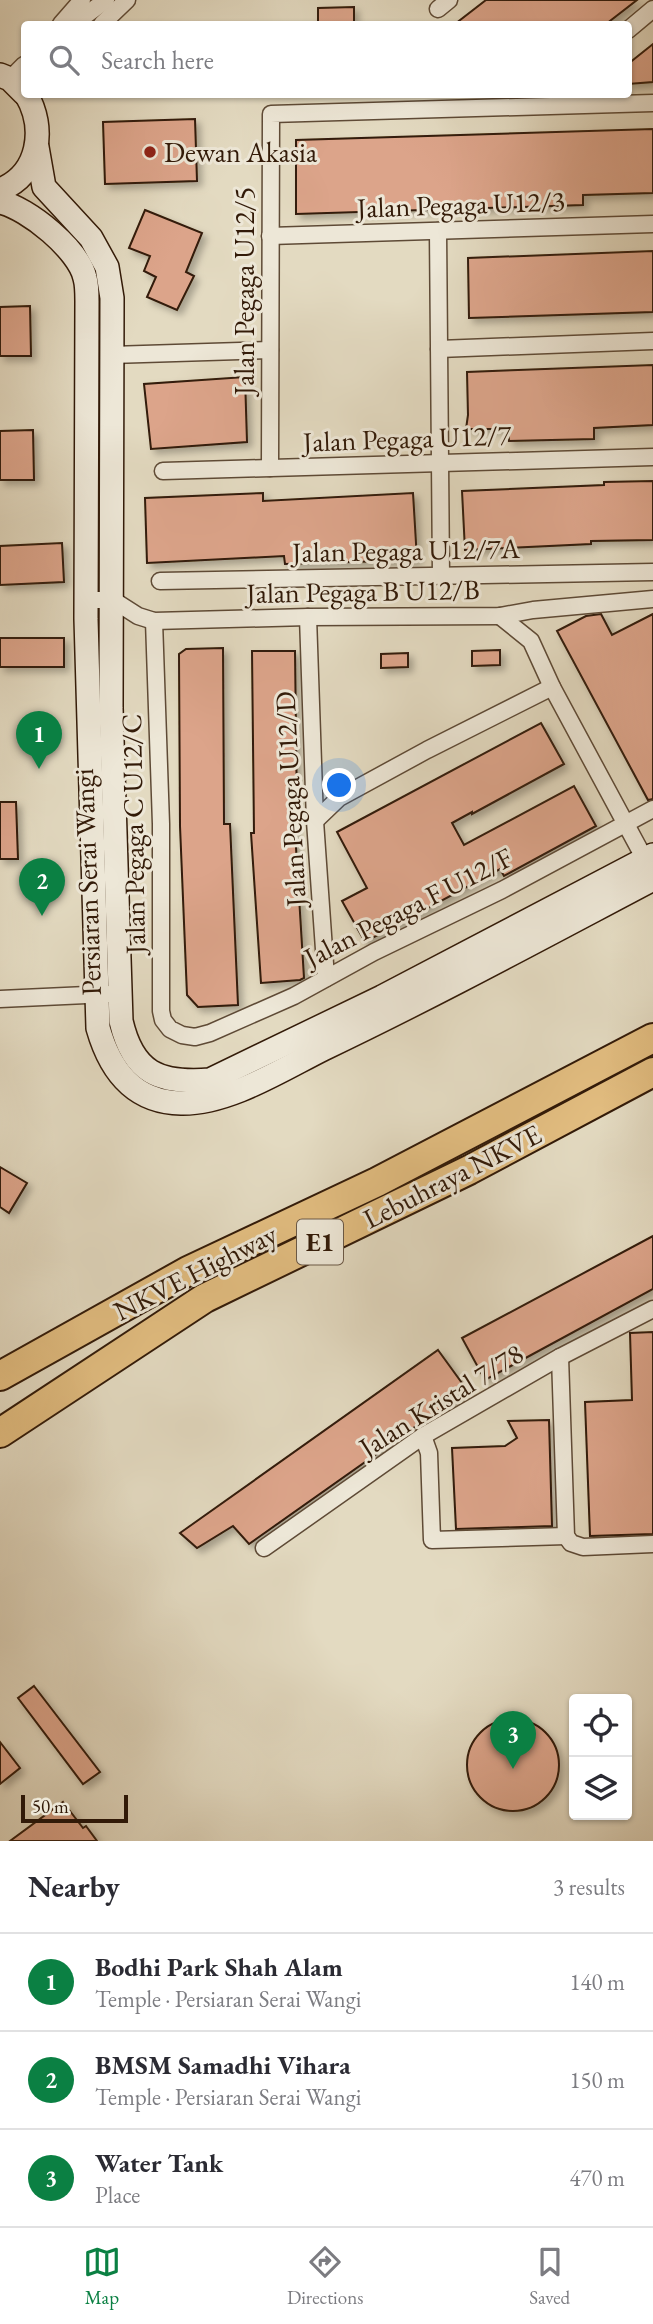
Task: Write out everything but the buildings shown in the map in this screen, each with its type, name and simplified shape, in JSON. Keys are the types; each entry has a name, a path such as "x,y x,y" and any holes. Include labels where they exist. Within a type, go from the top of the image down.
{"highway":[{"name":"NKVE Highway","path":"0,1376 188,1271 377,1182 653,1038"},
{"name":"Lebuhraya NKVE","path":"0,1433 205,1298 469,1170 653,1072"}],"street":[{"path":"64,21 82,0"},
{"path":"78,21 106,0"},
{"path":"105,21 127,0"},
{"path":"632,27 653,9"},
{"name":"Persiaran Serai Wangi","path":"27,98 35,112 39,129 37,147 44,187 90,238 107,267 112,298 111,708 121,1021 126,1042 135,1058 164,1077 184,1082 210,1080 651,867"},
{"name":"Jalan Pegaga U12/5","path":"270,468 271,114 653,103"},
{"path":"0,190 20,177 31,163 37,147"},
{"name":"Persiaran Serai Wangi","path":"0,202 14,205 54,233 85,276 86,600 98,1028 112,1064 128,1085 158,1099 180,1103 212,1101 392,1016 651,867"},
{"name":"Jalan Pegaga U12/3","path":"270,236 653,224"},
{"path":"438,231 441,576"},
{"path":"439,349 653,341"},
{"path":"111,355 270,350"},
{"name":"Jalan Pegaga U12/7","path":"163,471 653,457"},
{"name":"Jalan Pegaga U12/7A","path":"160,581 653,572"},
{"path":"500,616 560,607 653,599"},
{"path":"86,600 113,600"},
{"name":"Jalan Pegaga B U12/B","path":"113,600 138,616 154,621 500,616 531,642 625,824 651,867"},
{"name":"Jalan Pegaga U12/D","path":"308,617 315,821 326,978"},
{"name":"Jalan Pegaga C U12/C","path":"154,621 161,824 161,1011 163,1020 182,1035"},
{"path":"315,821 339,798 552,687"},
{"name":"Jalan Pegaga F U12/F","path":"182,1035 195,1037 211,1033 259,1013 653,810"},
{"path":"0,999 121,994"},
{"name":"Jalan Kristal 7/78","path":"264,1548 423,1436 560,1357 653,1309"},
{"path":"560,1357 566,1536 572,1543 583,1547 653,1544"},
{"path":"423,1436 429,1453 432,1540 566,1536"}],"place":[{"name":"Dewan Akasia","path":"150,152"},
{"name":"Bodhi Park Shah Alam","path":"39,769"},
{"name":"BMSM Samadhi Vihara","path":"42,916"},
{"name":"Water Tank","path":"513,1769"}]}
